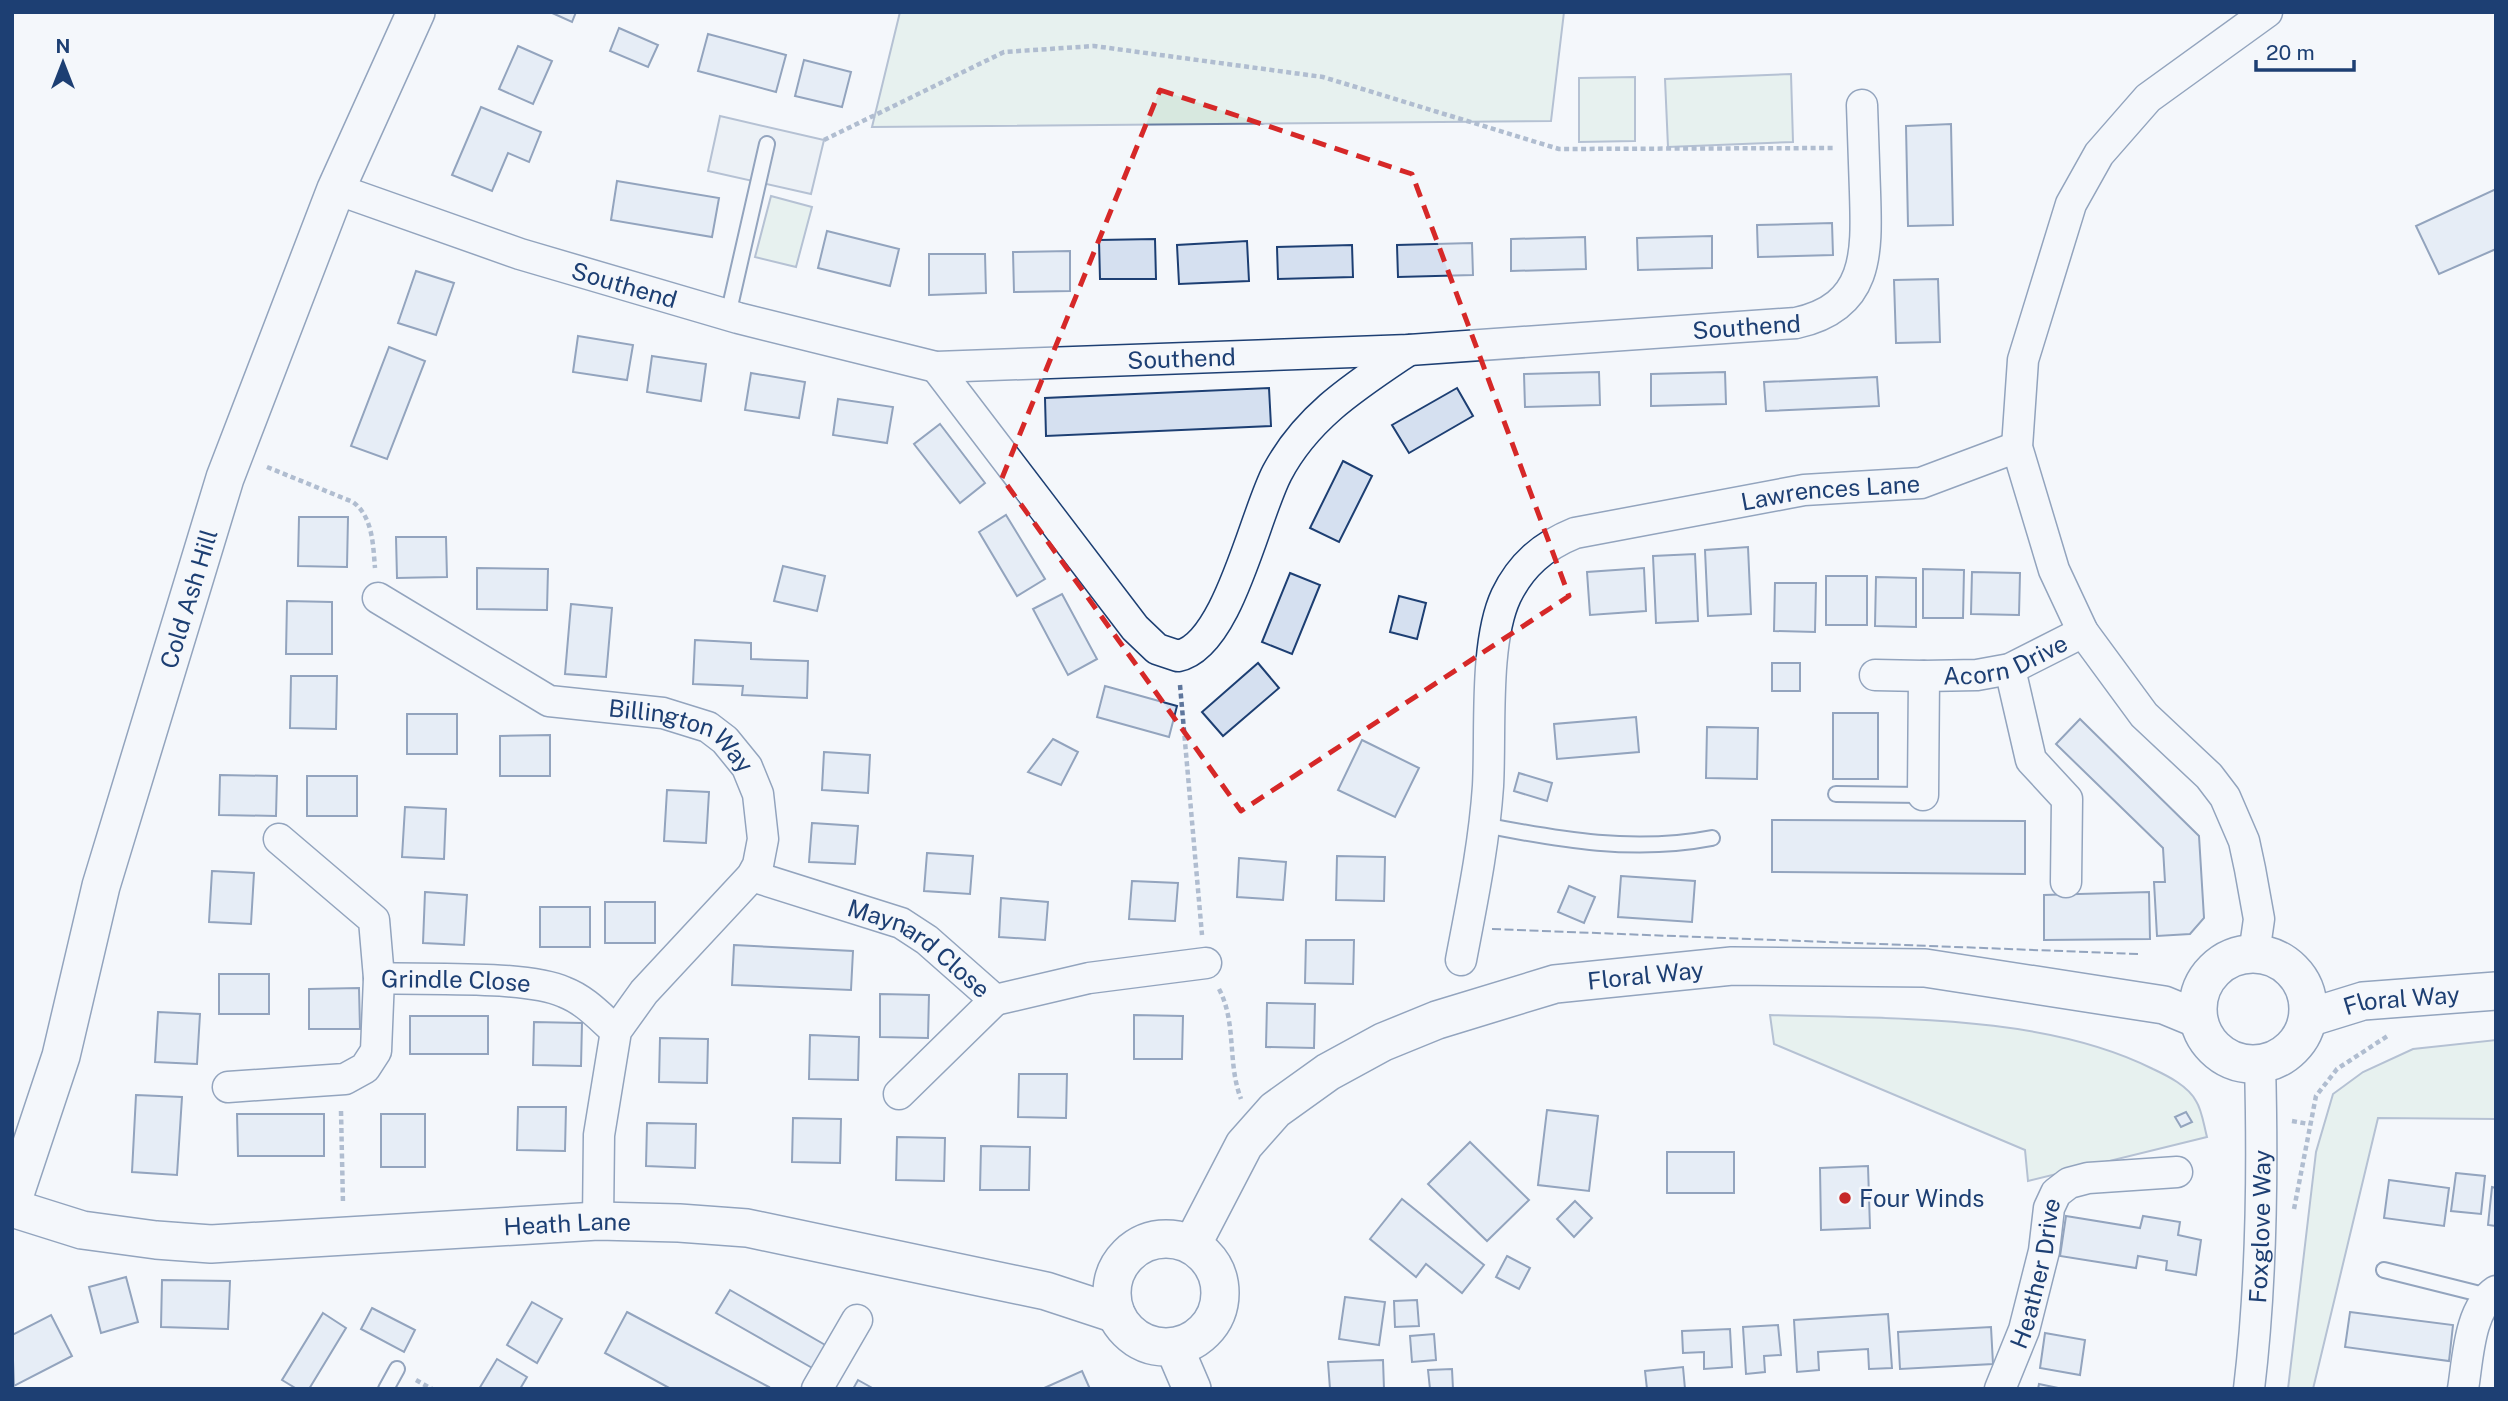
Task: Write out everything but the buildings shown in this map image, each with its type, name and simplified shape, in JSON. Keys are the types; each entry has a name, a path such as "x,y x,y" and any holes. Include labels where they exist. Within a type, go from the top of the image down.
{"street":[{"name":"Cold Ash Hill","path":"12,1203 61,1056 101,886 225,478 237,454 336,189 416,12"},
{"path":"2254,954 2259,919 2250,869 2244,841 2225,797 2209,776 2144,715 2083,632 2054,570 2017,447 2022,360 2071,204 2099,154 2148,98 2267,12"},
{"name":"Southend","path":"336,189 520,254 728,315 936,367 1409,350 1797,323 1816,318 1842,303 1860,274 1867,237 1862,105"},
{"path":"936,367 1135,628 1157,649 1178,656 1198,647 1218,623 1276,474 1311,423 1340,396 1409,350"},
{"name":"Lawrences Lane","path":"1461,960 1485,825 1498,616 1514,580 1526,563 1542,550 1574,533 1791,493 1921,483 2017,447"},
{"name":"Billington Way","path":"378,598 549,701 663,713 699,723 725,740 747,767 758,794 763,839 758,865 752,876 644,992 616,1031 599,1135 598,1221"},
{"name":"Acorn Drive","path":"1875,674 1977,675 2010,668 2083,632"},
{"path":"2010,668 2031,760 2067,799 2066,882"},
{"name":"Acorn Drive","path":"1923,795 1924,676"},
{"name":"Grindle Close","path":"279,839 374,920 379,978 506,983 560,990 588,1005 616,1031"},
{"name":"Maynard Close","path":"752,876 901,923 927,940 995,1000 1089,978 1206,963"},
{"path":"2254,954 2272,957 2289,967 2301,981 2307,999 2308,1017 2303,1034 2292,1049 2277,1059 2260,1064 2227,1059 2204,1035 2198,1019 2198,1003 2210,974 2223,963 2254,954"},
{"name":"Floral Way","path":"1192,1245 1244,1145 1275,1111 1328,1072 1384,1042 1448,1016 1555,984 1732,966 1925,968 2164,1005 2198,1019"},
{"path":"229,1087 340,1080 365,1068 376,1051 379,978"},
{"name":"Floral Way","path":"2308,1017 2363,1001 2496,991"},
{"path":"900,1094 995,1000"},
{"name":"Foxglove Way","path":"2249,1389 2256,1331 2263,1178 2260,1064"},
{"name":"Heather Drive","path":"2000,1389 2024,1329 2044,1251 2049,1208 2056,1193 2069,1183 2088,1178 2177,1172"},
{"name":"Heath Lane","path":"12,1208 82,1230 212,1244 598,1221 747,1228 1046,1292 1116,1314"},
{"path":"1160,1239 1192,1245 1215,1269 1220,1286 1220,1303 1214,1319 1204,1332 1190,1342 1174,1347 1156,1346 1139,1340 1125,1329 1116,1314 1112,1298 1113,1282 1119,1266 1129,1253 1143,1244 1160,1239"},
{"path":"2463,1389 2478,1313 2492,1293"},
{"path":"817,1389 857,1320"},
{"path":"1174,1347 1192,1389"}],"lane":[{"path":"728,315 766,144"},
{"path":"1836,794 1923,795"},
{"path":"1485,825 1602,843 1679,845 1712,838"},
{"path":"2384,1270 2492,1293"},
{"path":"386,1389 397,1369"}],"path":[{"path":"824,140 1004,52 1094,46 1323,77 1559,149 1863,148"},
{"path":"237,454 353,502 362,509 371,532 378,598"},
{"path":"1178,656 1206,963 1228,1006 1233,1080 1243,1106"},
{"path":"2309,1124 2316,1096 2337,1069 2389,1035 2401,1032"},
{"path":"340,1080 344,1236"}],"highlighted area":[{"path":"1160,90 1412,174 1569,596 1241,811 1002,478"}],"shaded area":[{"path":"900,12 1564,12 1551,121 872,127"},
{"path":"1791,74 1793,142 1668,147 1665,79"},
{"path":"1635,77 1635,141 1579,142 1579,78"},
{"path":"720,116 824,140 811,194 708,171"},
{"path":"771,196 812,207 796,267 755,257"},
{"path":"1770,1015 1916,1019 2016,1029 2064,1038 2110,1051 2177,1082 2198,1105 2207,1137 2028,1181 2025,1150 1774,1044"},
{"path":"2496,1040 2496,1119 2378,1118 2313,1389 2288,1389 2316,1152 2333,1094 2363,1072 2413,1049"}],"fence":[{"path":"1492,929 2138,954"}],"place":[{"name":"Four Winds","path":"1845,1198"}]}
